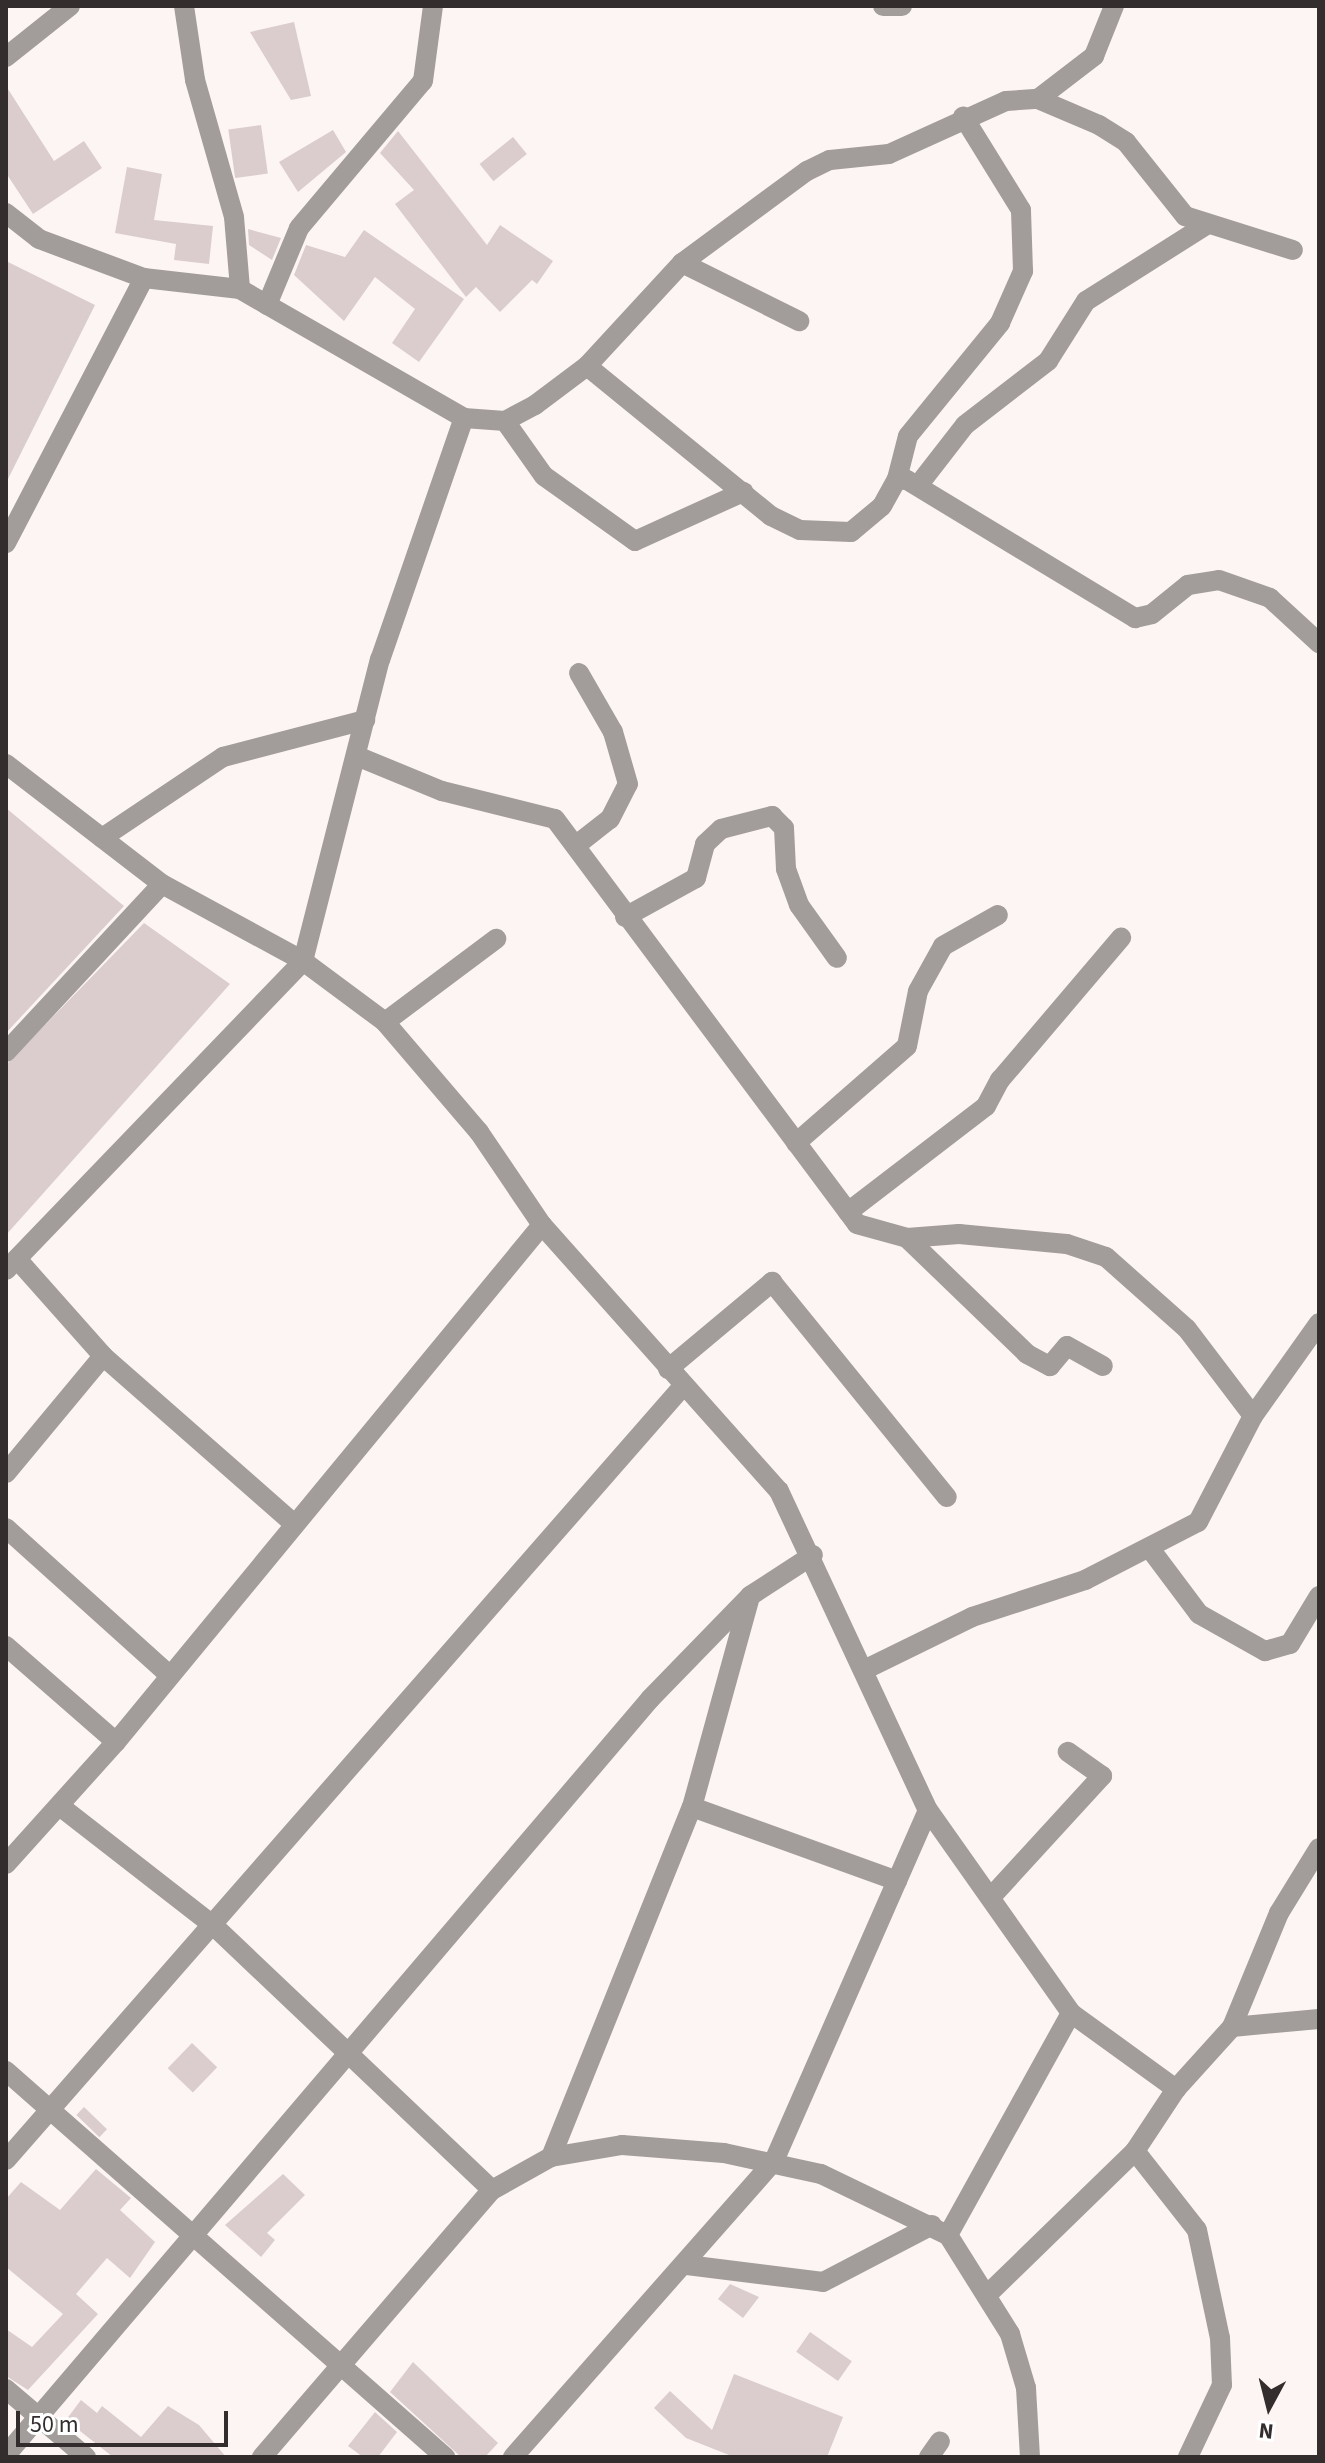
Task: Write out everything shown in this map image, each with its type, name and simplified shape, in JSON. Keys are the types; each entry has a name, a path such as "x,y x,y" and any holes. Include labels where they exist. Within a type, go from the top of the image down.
{"street":[{"path":"6,57 70,6"},
{"path":"184,6 195,80 234,217 240,289"},
{"path":"267,305 299,228 423,81 433,6"},
{"path":"883,6 902,6"},
{"path":"6,213 39,239 144,278 240,289 464,418 505,421 587,366 682,263 807,171 830,160 889,154 963,116 1038,99 1094,56 1114,6"},
{"path":"1038,99 1126,142 1175,209 1208,224 1293,250"},
{"path":"587,366 743,492 800,530 851,532 882,506 897,479 908,436 1000,323 1023,271 1021,210 963,116"},
{"path":"920,483 965,425 1048,361 1086,301 1208,224"},
{"path":"682,263 799,321"},
{"path":"6,543 144,278"},
{"path":"291,1521 103,1356 11,1264 303,961 359,757 365,720 464,418"},
{"path":"505,421 544,476 635,541 743,492"},
{"path":"897,479 920,483 1135,618 1152,614 1188,585 1219,580 1270,598 1319,643"},
{"path":"579,673 613,732 628,784 610,819 579,843"},
{"path":"102,838 223,757 365,720"},
{"path":"359,757 442,791 542,810 579,843 625,917 848,1212 868,1230 907,1238 993,1236 1106,1257 1187,1329 1253,1416"},
{"path":"6,764 162,884 303,961 385,1022 479,1132 542,1225 779,1491 813,1555 928,1810 992,1896 1071,2013 1176,2089"},
{"path":"625,917 696,878 705,844 721,829 772,816 784,828 786,869 799,905 837,958"},
{"path":"6,1052 162,884"},
{"path":"796,1143 907,1046 918,991 943,946 998,915"},
{"path":"848,1212 986,1106 1000,1080 1121,938"},
{"path":"385,1022 496,939"},
{"path":"8,1859 61,1807 116,1742 291,1521 542,1225"},
{"path":"907,1238 1027,1354 1050,1366 1067,1346 1103,1366"},
{"path":"668,1369 772,1282 947,1497"},
{"path":"864,1670 972,1617 1151,1550 1198,1522 1211,1504 1253,1416 1319,1323"},
{"path":"6,1473 103,1356"},
{"path":"6,2160 214,1926 683,1386"},
{"path":"6,1528 168,1674"},
{"path":"1151,1550 1199,1614 1265,1651 1290,1644 1319,1596"},
{"path":"6,2455 351,2058 650,1699 750,1596 813,1555"},
{"path":"551,2157 692,1807 750,1596"},
{"path":"6,1646 116,1742"},
{"path":"992,1896 1102,1776 1068,1752"},
{"path":"61,1807 214,1926 492,2190"},
{"path":"692,1807 897,1881"},
{"path":"513,2457 687,2265 774,2161 928,1810"},
{"path":"988,2294 1135,2151 1176,2089 1232,2027 1279,1913 1319,1848"},
{"path":"687,2265 823,2282 940,2230 1071,2013"},
{"path":"1232,2027 1319,2019"},
{"path":"6,2071 445,2457"},
{"path":"262,2457 492,2190 551,2157 622,2145 774,2161 861,2188 940,2230 988,2294 1021,2364 1030,2457"},
{"path":"1135,2151 1197,2230 1220,2338 1222,2385 1188,2457"},
{"path":"6,2389 86,2457"}],"building":[{"path":"294,22 311,96 291,100 250,32"},
{"path":"6,86 54,161 84,141 102,168 33,214 6,173"},
{"path":"261,125 268,174 235,178 228,130"},
{"path":"333,130 346,152 298,192 279,162"},
{"path":"398,131 487,245 500,225 553,261 537,284 532,280 500,312 476,287 466,297 395,204 414,190 380,153"},
{"path":"513,137 527,154 493,181 480,164"},
{"path":"127,167 162,174 154,220 213,226 209,264 174,260 176,244 115,233"},
{"path":"248,229 281,238 272,260 249,245"},
{"path":"364,230 464,299 419,362 392,343 415,309 375,277 344,321 294,275 306,245 345,257"},
{"path":"6,261 95,305 6,483"},
{"path":"6,808 124,906 6,1033"},
{"path":"144,923 230,984 6,1235 6,1065"},
{"path":"192,2043 217,2067 193,2092 168,2068"},
{"path":"84,2107 107,2129 99,2137 76,2115"},
{"path":"96,2169 131,2198 120,2210 155,2242 130,2278 107,2258 76,2294 98,2314 28,2390 6,2376 6,2329 32,2347 63,2314 6,2267 6,2199 21,2182 60,2210"},
{"path":"283,2174 305,2195 267,2233 275,2240 261,2257 225,2225"},
{"path":"730,2284 759,2297 743,2318 718,2299"},
{"path":"810,2332 852,2361 838,2381 796,2352"},
{"path":"413,2362 498,2443 485,2457 461,2457 390,2392"},
{"path":"734,2374 843,2417 827,2457 734,2457 686,2438 654,2408 670,2391 712,2430"},
{"path":"81,2400 97,2413 102,2406 141,2437 168,2406 199,2425 226,2457 113,2457 66,2420"},
{"path":"375,2412 397,2432 378,2457 363,2457 348,2446"}]}
